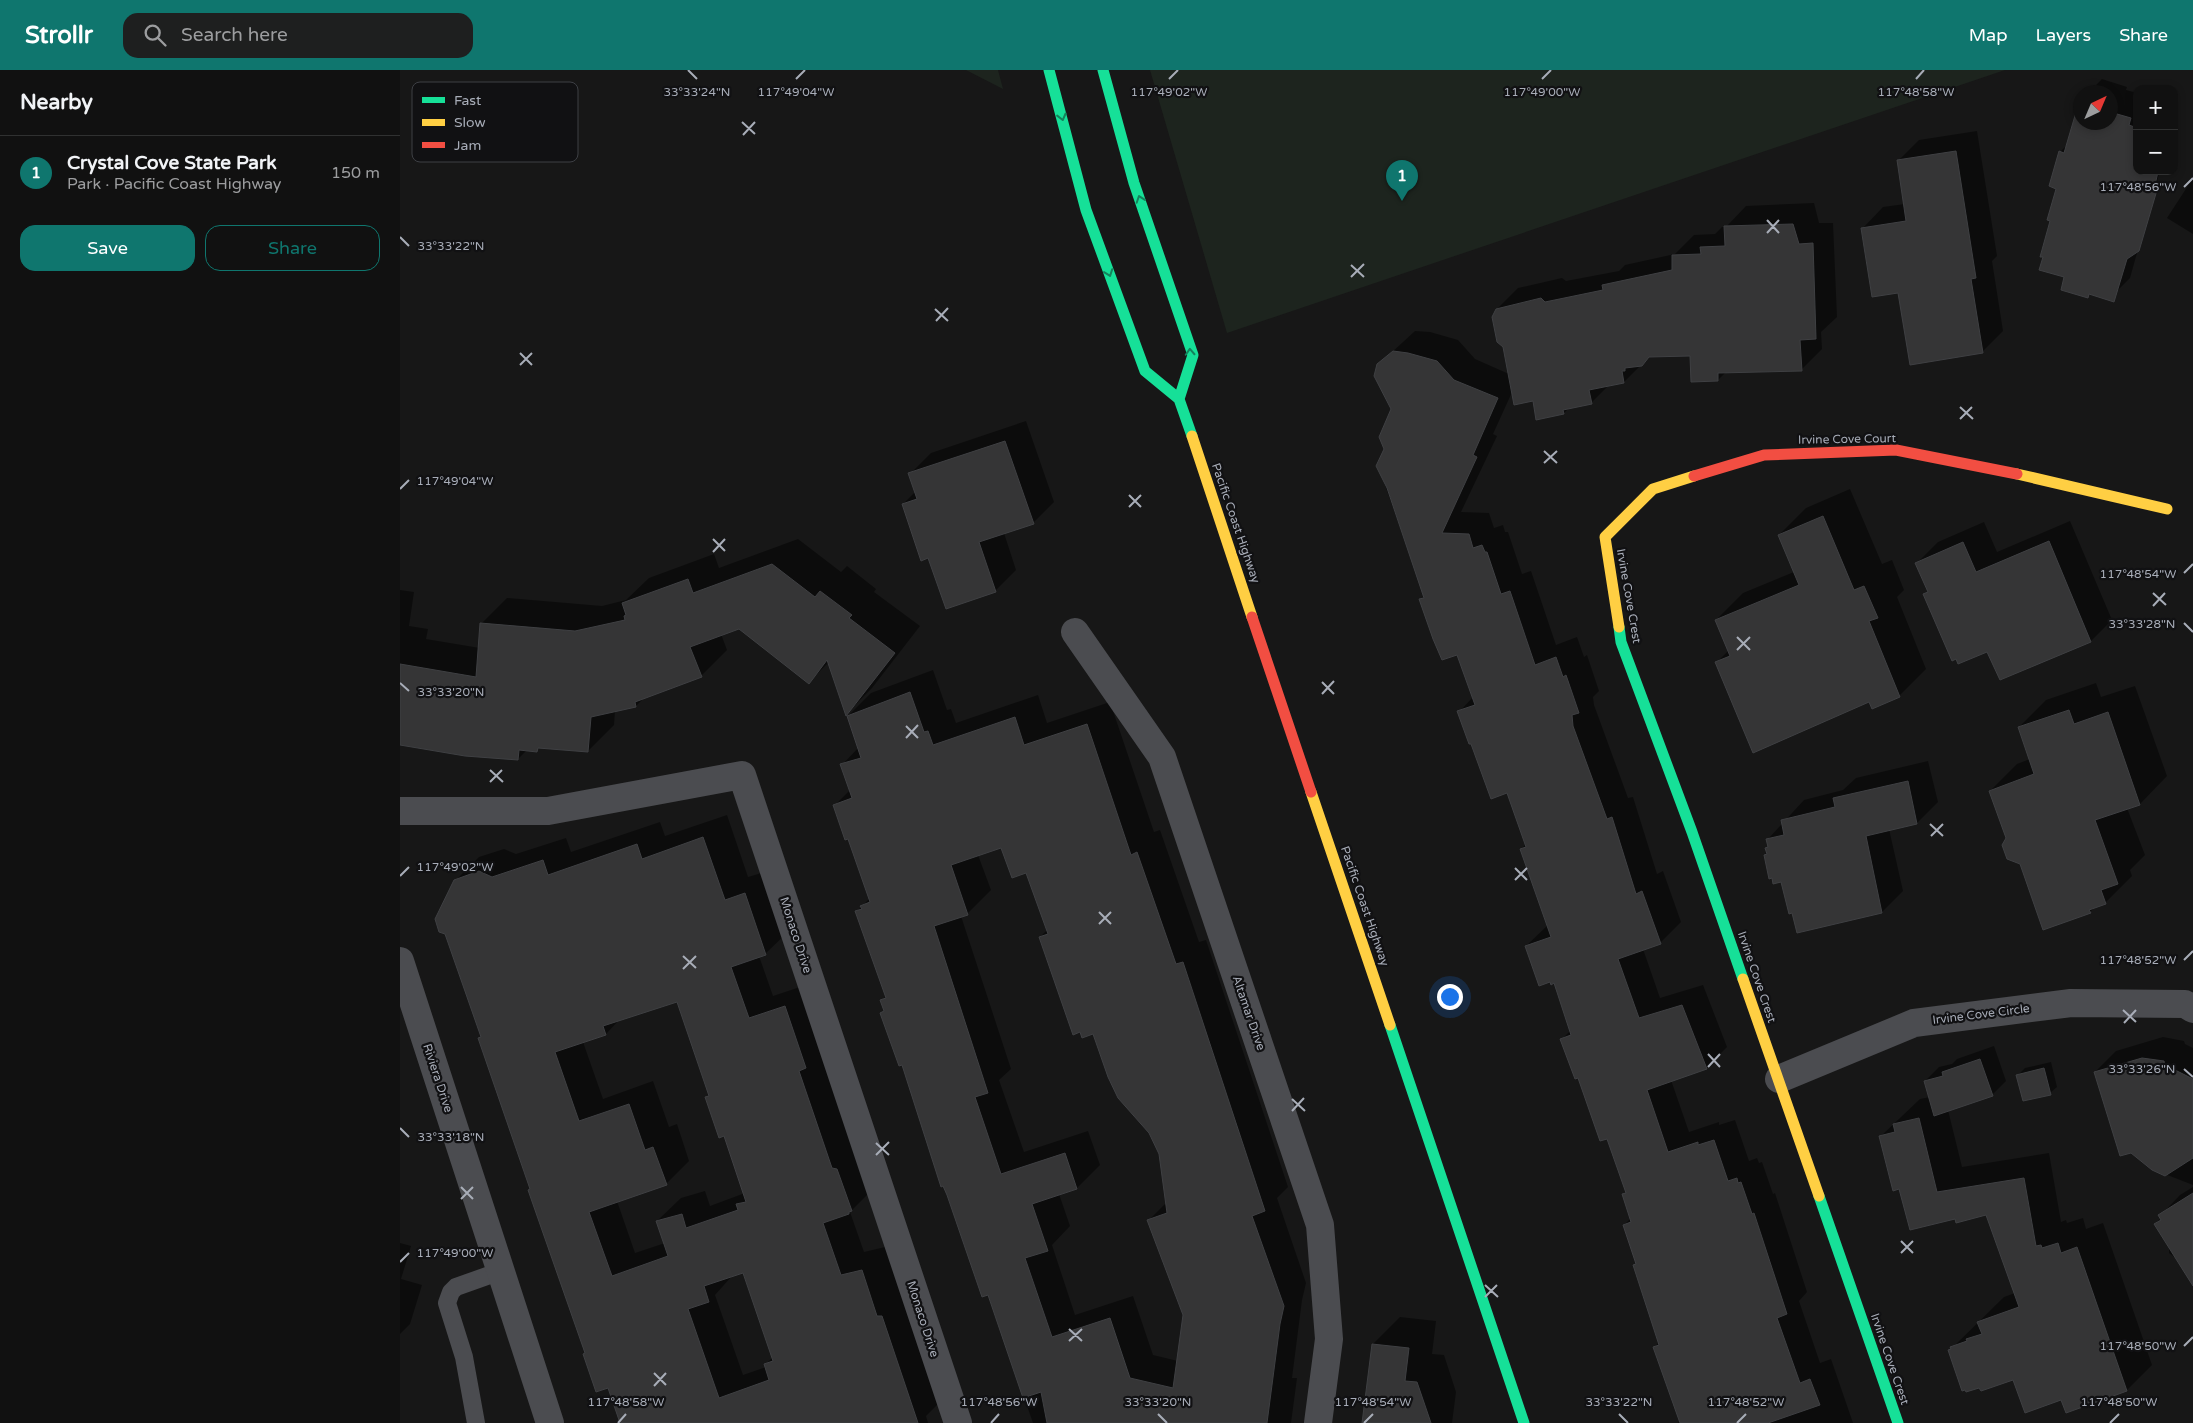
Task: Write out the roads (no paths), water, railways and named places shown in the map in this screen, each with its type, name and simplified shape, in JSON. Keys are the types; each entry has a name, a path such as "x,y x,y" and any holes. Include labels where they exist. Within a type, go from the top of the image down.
{"main road":[{"path":"1050,70 1086,210 1145,371 1179,399 1193,356 1134,183 1103,70"},
{"name":"Pacific Coast Highway","path":"1179,399 1524,1423"},
{"name":"Irvine Cove Court","path":"1605,537 1653,490 1764,455 1896,450 2046,480 2167,509"},
{"name":"Irvine Cove Crest","path":"1605,537 1621,642 1692,832 1898,1423"}],"street":[{"name":"Altamar Drive","path":"1075,632 1162,756 1320,1225 1329,1339 1318,1423"},
{"name":"Monaco Drive","path":"400,811 548,810 742,775 958,1423"},
{"name":"Riviera Drive","path":"400,961 550,1423"},
{"name":"Irvine Cove Circle","path":"1779,1079 1914,1023 2071,1003 2185,1004 2193,1009"}],"lane":[{"path":"476,1423 464,1356 447,1303 448,1297 456,1287 501,1272"}],"place":[{"name":"Crystal Cove State Park","path":"1402,201"}]}
